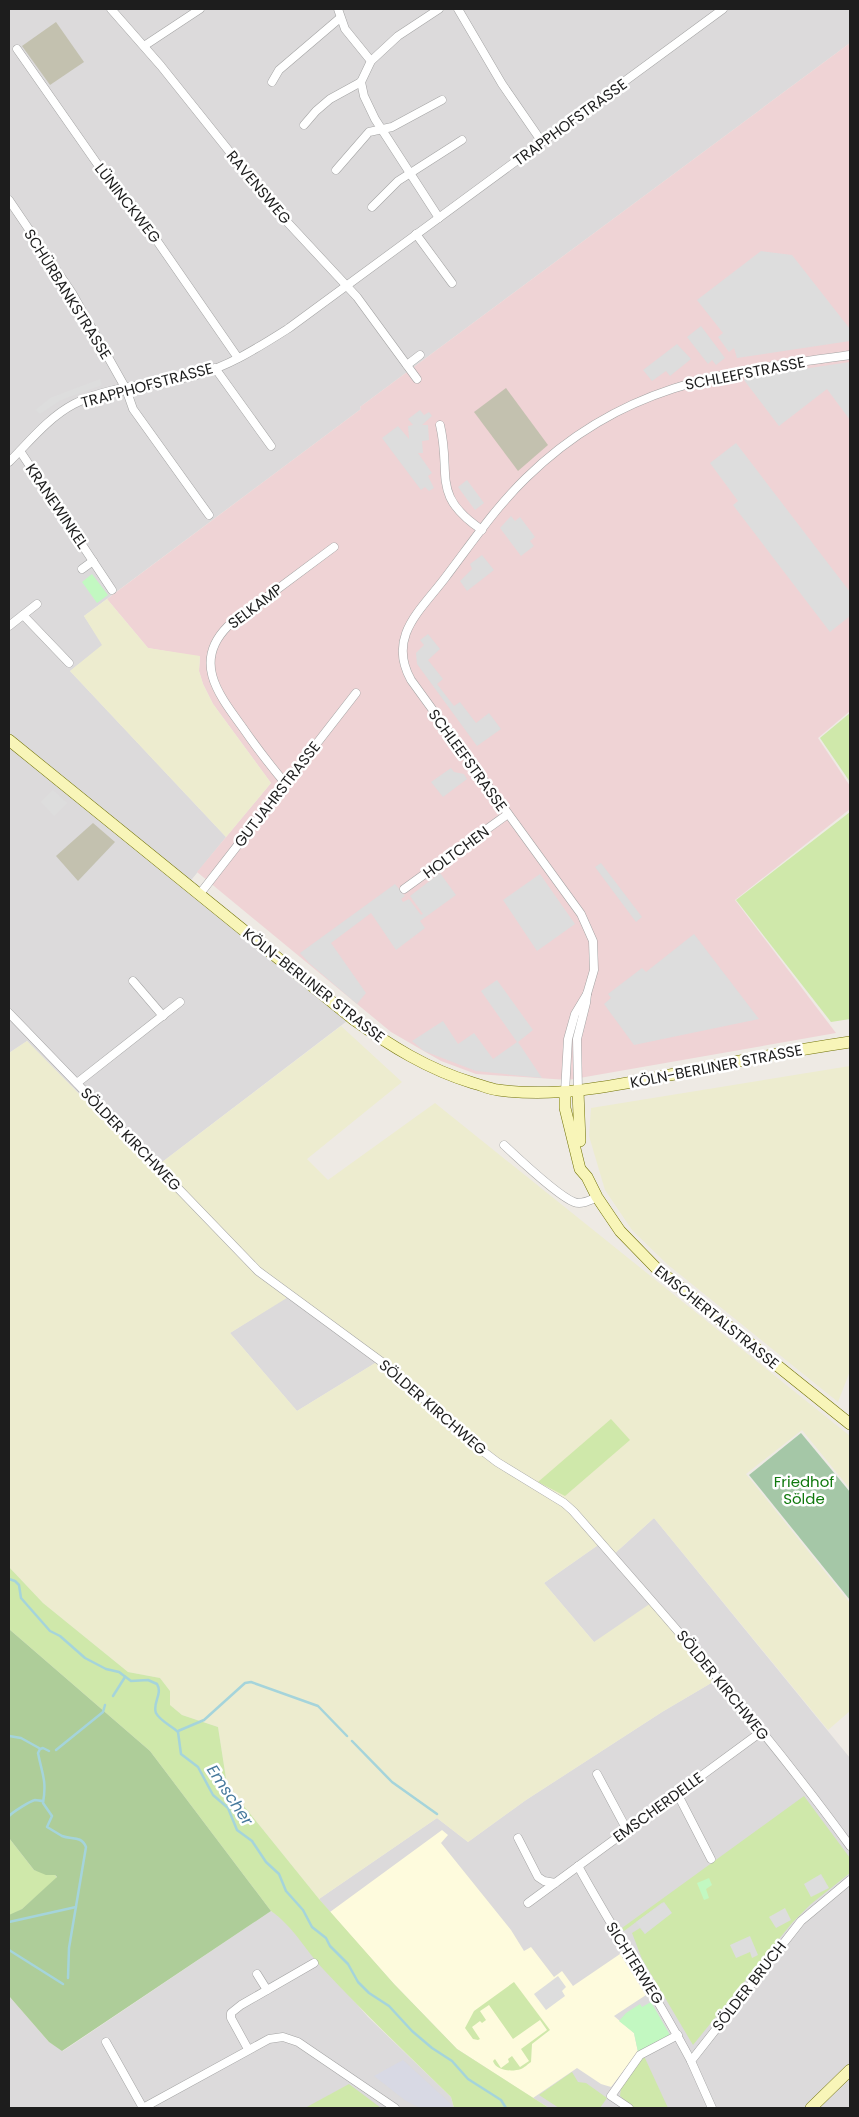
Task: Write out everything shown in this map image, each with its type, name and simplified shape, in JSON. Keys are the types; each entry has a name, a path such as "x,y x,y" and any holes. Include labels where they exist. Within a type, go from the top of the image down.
{"main road":[{"name":"KÖLN-BERLINER STRASSE","path":"9,740 353,1019 409,1057 442,1073 497,1090 534,1093 565,1092 850,1042"},
{"path":"578,1091 578,1134 587,1177"},
{"name":"EMSCHERTALSTRASSE","path":"565,1092 565,1108 580,1169 587,1177 597,1197 620,1231 654,1265 850,1424"},
{"path":"811,2108 850,2070"}],"street":[{"name":"RAVENSWEG","path":"111,9 144,46 277,211 357,297 417,379"},
{"path":"144,46 200,9"},
{"path":"338,9 345,29 371,61"},
{"path":"304,126 330,99 361,82 371,61 398,36 440,9"},
{"path":"458,9 498,78 542,142"},
{"name":"TRAPPHOFSTRASSE","path":"9,462 56,416 74,404 91,397 126,388 196,375 238,358 289,328 723,9"},
{"path":"272,82 279,70 340,18"},
{"name":"LÜNINCKWEG","path":"17,49 112,185 135,209 238,358"},
{"path":"361,82 364,96 381,129 408,174 439,218"},
{"path":"336,170 369,132 392,127 442,100"},
{"path":"372,207 398,180 462,140"},
{"name":"SCHÜRBANKSTRASSE","path":"9,200 72,293 126,388 133,409 209,515"},
{"path":"416,234 452,282"},
{"path":"407,365 420,355"},
{"name":"SCHLEEFSTRASSE","path":"578,1091 577,1038 587,994 592,981 595,960 589,927 411,680 404,666 401,653 404,636 408,628 482,530 520,484 556,452 592,426 630,405 672,388 712,377 850,355"},
{"path":"215,368 271,446"},
{"path":"440,424 444,446 446,489 462,516 482,530"},
{"name":"KRANEWINKEL","path":"20,451 112,590"},
{"name":"SELKAMP","path":"285,783 269,765 218,692 211,670 211,654 215,642 228,626 334,547"},
{"name":"KRANEWINKEL","path":"82,569 93,561"},
{"path":"9,626 37,604"},
{"path":"23,615 69,663"},
{"name":"GUTJAHRSTRASSE","path":"199,895 356,693"},
{"name":"HOLTCHEN","path":"404,889 508,814"},
{"path":"133,981 163,1016"},
{"name":"SCHLEEFSTRASSE","path":"565,1092 568,1039 575,1014 587,994"},
{"path":"77,1083 180,1002"},
{"name":"SÖLDER KIRCHWEG","path":"9,1013 258,1271 394,1371 463,1436 497,1462 564,1503 573,1511 654,1602 761,1732 850,1846"},
{"path":"504,1146 562,1194 575,1202 583,1203 597,1197"},
{"name":"EMSCHERDELLE","path":"528,1903 761,1732"},
{"path":"597,1774 627,1830"},
{"path":"676,1793 711,1859"},
{"path":"518,1838 538,1877 544,1881 555,1882"},
{"name":"SICHTERWEG","path":"578,1866 602,1910 657,1996 692,2061"},
{"name":"SÖLDER BRUCH","path":"692,2061 801,1921 850,1880"},
{"path":"248,2049 231,2018 231,2013 314,1963"},
{"path":"257,1974 267,1990"},
{"path":"629,2108 611,2096 640,2055 678,2035"},
{"path":"106,2042 143,2108 248,2049 269,2039 283,2037 298,2042 395,2108"},
{"path":"692,2061 712,2108"}],"shaded area":[{"path":"9,9 850,9 850,43 360,407 361,409 84,616 103,645 70,671 226,837 184,889 347,1021 153,1169 27,1041 9,1053"},
{"path":"56,22 84,62 50,85 22,46"},
{"path":"850,43 850,711 818,738 850,786 850,809 735,900 836,1033 568,1080 476,1074 441,1061 391,1032 197,872 271,783 213,704 199,671 200,657 148,648 107,599 361,409 360,407"},
{"path":"761,251 792,255 850,329 850,341 737,358 734,348 729,352 718,337 723,333 697,300"},
{"path":"701,326 725,358 716,365 712,360 708,364 687,337"},
{"path":"677,344 691,359 670,376 666,371 652,381 643,370"},
{"path":"850,362 850,420 827,389 779,426 744,380 744,378"},
{"path":"100,379 102,385 61,400 40,414 35,410 50,398"},
{"path":"506,388 548,445 518,471 474,412"},
{"path":"420,410 424,415 429,412 432,416 422,425 428,425 429,440 422,441 423,453 418,453 432,473 428,476 434,488 429,491 425,487 421,490 382,438 398,426 409,439 408,426 413,425 408,419"},
{"path":"736,443 850,592 850,616 830,632 733,505 738,501 710,463"},
{"path":"467,480 484,503 475,510 458,487"},
{"path":"511,516 515,521 520,517 535,537 530,541 534,546 521,556 500,528"},
{"path":"482,555 494,570 467,591 460,581 472,569 470,564"},
{"path":"428,634 440,649 428,660 443,679 437,684 454,706 460,702 476,723 489,713 501,729 477,746 417,664 416,653 424,645 420,640"},
{"path":"451,768 454,772 464,774 467,779 443,797 431,782"},
{"path":"53,790 67,803 54,816 41,802"},
{"path":"93,823 115,842 78,881 56,856"},
{"path":"601,863 642,917 636,922 595,867"},
{"path":"440,873 456,895 420,921 425,928 396,950 371,913 331,943 366,993 357,1004 300,953 395,884 405,896 401,899 403,902 409,899 421,915 423,914 410,896"},
{"path":"540,874 575,924 537,951 503,900"},
{"path":"694,934 759,1019 634,1045 604,1004 611,998 608,994 642,968 646,972"},
{"path":"497,980 533,1030 518,1042 542,1078 476,1071 424,1051 412,1041 443,1021 458,1044 474,1033 493,1059 517,1042 481,991"},
{"path":"290,1295 380,1360 297,1411 230,1333"},
{"path":"654,1518 850,1758 850,2108 549,2108 457,2049 392,1986 319,1899 437,1818 468,1842 526,1800 662,1712 718,1679 594,1642 544,1583 601,1543 613,1555"},
{"path":"442,1830 448,1835 441,1843 511,1930 524,1951 531,1947 554,1977 562,1971 573,1986 620,1954 646,1995 614,2016 634,2033 638,2052 611,2087 601,2084 577,2068 533,2098 457,2049 394,1984 330,1912"},
{"path":"821,1874 829,1888 811,1897 804,1884"},
{"path":"664,1902 672,1913 645,1934 636,1922"},
{"path":"785,1908 791,1920 776,1928 769,1917"},
{"path":"271,1911 282,1918 368,2017 451,2097 454,2108 9,2108 9,1996 49,2042 63,2051"},
{"path":"750,1936 758,1955 752,1958 750,1952 736,1958 730,1945"},
{"path":"558,1976 566,1987 562,1991 565,1996 546,2010 534,1994"},
{"path":"403,2060 451,2104 453,2108 420,2108 406,2101 374,2076"}],"green space":[{"path":"92,574 108,595 97,603 82,582"},
{"path":"107,599 148,648 200,656 199,671 213,704 271,783 226,837 70,671 102,645 84,616"},
{"path":"850,713 850,782 820,738"},
{"path":"850,812 850,1019 831,1022 736,900"},
{"path":"341,1026 402,1082 307,1159 328,1180 435,1103 850,1436 850,1489 802,1430 746,1474 850,1603 850,1711 828,1730 654,1518 613,1555 601,1543 544,1583 594,1642 654,1601 718,1679 662,1712 526,1800 468,1842 437,1818 319,1899 227,1785 218,1727 182,1715 170,1705 170,1691 160,1678 128,1672 43,1603 9,1567 9,1053 27,1041 153,1169","holes":["290,1296 380,1360 297,1411 230,1333"]},
{"path":"850,1066 850,1371 838,1402 667,1264 632,1230 605,1190 589,1136 591,1108"},
{"path":"611,1419 630,1440 565,1496 538,1482"},
{"name":"Friedhof Sölde","path":"801,1433 850,1492 850,1600 749,1475"},
{"path":"9,1567 43,1603 128,1672 160,1678 170,1691 170,1705 182,1715 218,1727 227,1785 319,1899 394,1984 457,2049 549,2108 454,2108 451,2097 339,1986 317,1963 286,1924 271,1911 150,1751 9,1629"},
{"path":"9,1629 150,1751 271,1911 62,2051 49,2042 9,1996 9,1915 22,1909 57,1877 34,1870 9,1838"},
{"path":"804,1796 850,1858 850,1873 811,1904 792,1923 693,2045 642,1959 632,1933 640,1928 645,1934 663,1902 624,1931 622,1928"},
{"path":"9,1838 34,1870 55,1875 57,1878 22,1909 9,1916"},
{"path":"709,1878 712,1885 706,1889 709,1898 704,1900 697,1883"},
{"path":"514,1982 550,2030 532,2044 531,2062 521,2069 509,2070 501,2069 497,2067 493,2061 495,2059 501,2068 509,2062 508,2059 512,2056 520,2067 529,2061 521,2049 547,2030 540,2020 513,2039 489,2005 480,2011 486,2020 482,2023 480,2021 472,2027 480,2039 473,2039 465,2028 474,2011"},
{"path":"651,2002 670,2035 638,2052 634,2033 619,2021 626,2013 640,2004 642,2007"},
{"path":"644,2056 668,2108 634,2108 620,2096 621,2087"},
{"path":"572,2072 578,2082 586,2083 607,2098 600,2108 559,2108 539,2095"},
{"path":"349,2084 381,2108 305,2108"}],"waterway":[{"name":"Emscher","path":"9,1579 19,1585 21,1598 50,1631 60,1636 85,1658 106,1669 119,1672 131,1681 148,1680 157,1684 159,1691 155,1706 156,1713 178,1732 181,1754 198,1767 213,1795 228,1808 237,1830 252,1841 266,1862 279,1874 286,1891 303,1910 312,1927 326,1938 330,1946 348,1964 358,1982 369,1993 389,2006 412,2031 432,2048 452,2061 468,2079 501,2100 506,2108"},
{"path":"113,1696 125,1677"},
{"name":"EMSCHERDELLE","path":"178,1731 204,1720 245,1683 251,1682 318,1706 347,1736"},
{"path":"56,1750 103,1712 105,1705"},
{"path":"9,1736 21,1738 39,1748"},
{"name":"EMSCHERDELLE","path":"352,1741 392,1782 437,1814"},
{"path":"49,1751 43,1748 38,1753 44,1783 43,1803 52,1816 47,1827 62,1836 79,1839 86,1847 69,1948 68,1978"},
{"path":"9,1816 35,1800 43,1801"},
{"path":"9,1922 76,1907"},
{"path":"9,1950 63,1984"}]}
